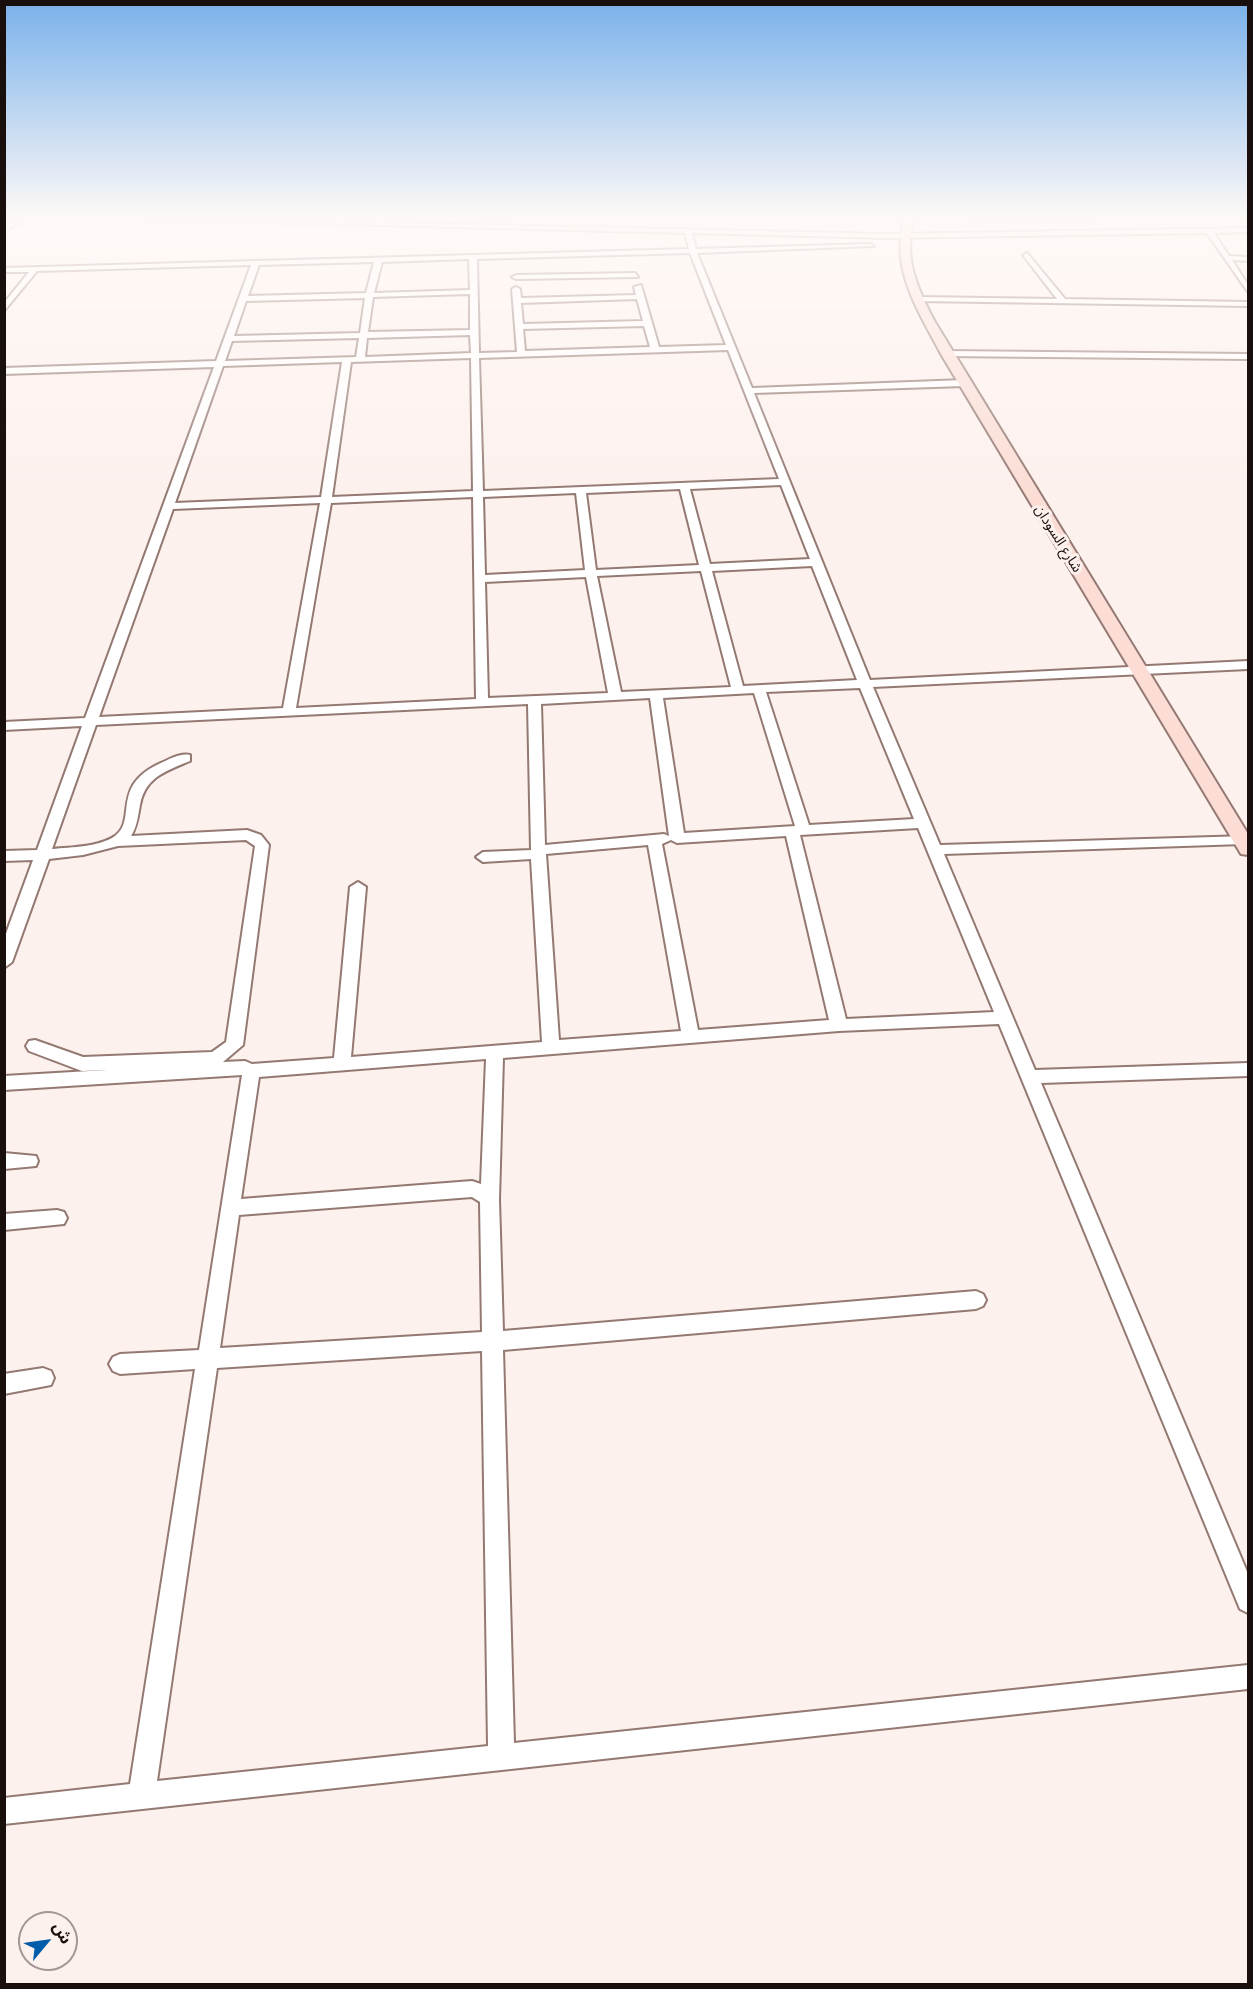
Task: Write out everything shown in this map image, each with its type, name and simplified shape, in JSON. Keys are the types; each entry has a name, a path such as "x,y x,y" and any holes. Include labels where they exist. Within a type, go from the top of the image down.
{"main road":[{"name":"شارع السودان","path":"925,310 964,383 1246,844"}],"street":[{"path":"4,962 11,924 43,854 238,310"},
{"path":"360,360 366,310"},
{"path":"474,310 482,703"},
{"path":"517,310 521,354"},
{"path":"645,310 655,349"},
{"path":"716,310 865,684 1248,1601"},
{"path":"519,327 649,323"},
{"path":"227,339 473,332"},
{"path":"4,371 731,347"},
{"path":"947,354 1248,357"},
{"path":"289,711 326,499 347,360"},
{"path":"748,391 964,383"},
{"path":"167,506 785,482"},
{"path":"684,486 738,690"},
{"path":"581,490 591,573 615,696"},
{"path":"480,579 817,562"},
{"path":"4,726 1248,665"},
{"path":"759,689 797,831 839,1025"},
{"path":"656,694 677,838"},
{"path":"534,701 538,852 551,1046"},
{"path":"4,856 98,848 123,837 127,830 138,787 143,780 185,758"},
{"path":"483,857 677,838 923,823"},
{"path":"35,1046 82,1064 212,1059 222,1056 234,1045 262,845 256,838 247,835 113,842"},
{"path":"654,840 691,1038"},
{"path":"935,850 1246,844"},
{"path":"342,1065 358,887"},
{"path":"4,1083 234,1068 245,1068 250,1071 839,1025 1005,1018"},
{"path":"495,1051 490,1200 501,1758"},
{"path":"1029,1077 1248,1069"},
{"path":"141,1797 252,1080 250,1071"},
{"path":"4,1161 29,1161"},
{"path":"232,1208 472,1189 482,1191 490,1200"},
{"path":"4,1222 57,1218"},
{"path":"120,1364 493,1341 976,1300"},
{"path":"4,1384 43,1378"},
{"path":"4,1811 1248,1677"}]}
